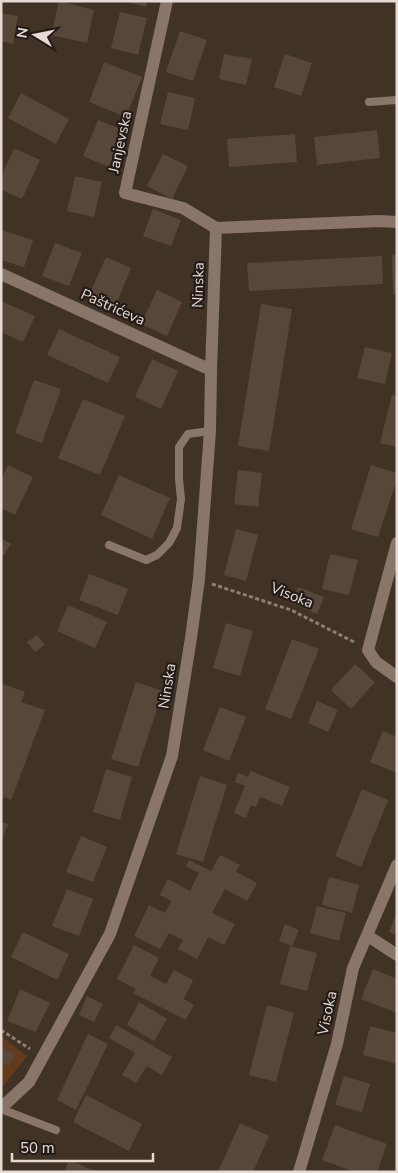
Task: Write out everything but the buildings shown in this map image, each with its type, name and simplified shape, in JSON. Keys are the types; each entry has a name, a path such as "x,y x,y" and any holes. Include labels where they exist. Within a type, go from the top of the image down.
{"street":[{"name":"Janjevska","path":"167,1 125,193 183,208 216,228"},
{"path":"216,228 379,221 397,222"},
{"name":"Ninska","path":"1,1108 29,1082 110,934 172,756 199,580 210,431 216,228"},
{"name":"Paštrićeva","path":"1,274 211,370"},
{"path":"397,543 368,650 376,662 397,677"},
{"name":"Visoka","path":"299,1172 337,1044 353,968 397,865"},
{"path":"368,936 397,956"}],"lane":[{"path":"369,102 397,100"},
{"path":"109,545 146,560 156,556 169,543 176,528 181,499 179,447 188,434 210,431"},
{"path":"1,1108 56,1130"}],"path":[{"name":"Visoka","path":"199,580 291,610 368,650"},
{"path":"1,1030 43,1057"}],"shaded area":[{"path":"1,1036 27,1056 1,1089"}]}
